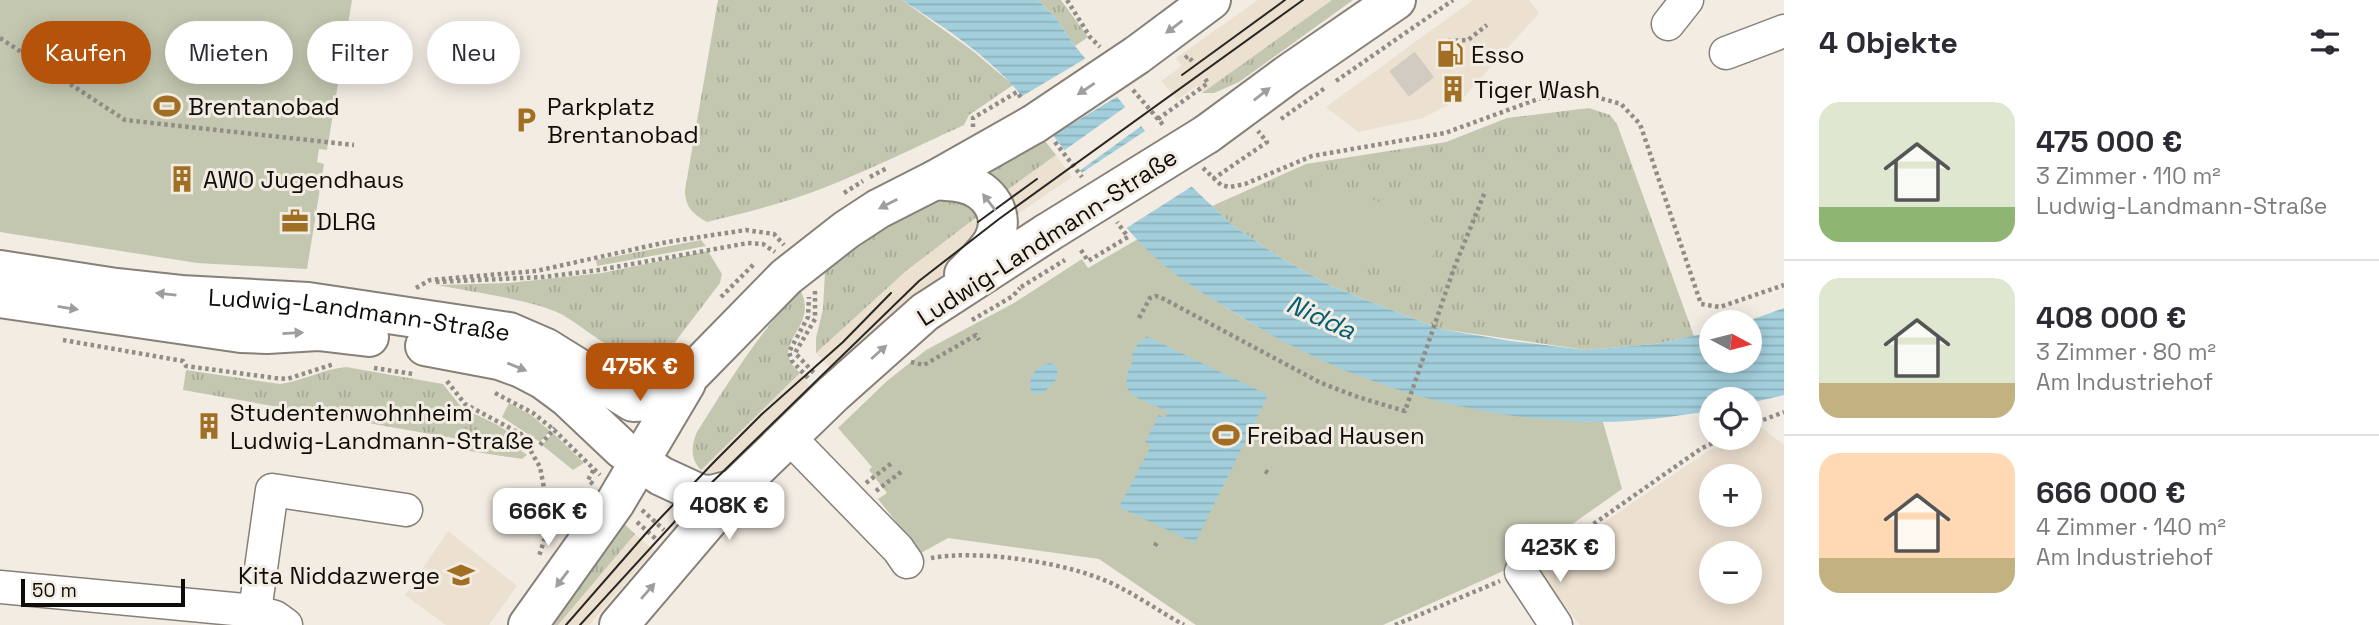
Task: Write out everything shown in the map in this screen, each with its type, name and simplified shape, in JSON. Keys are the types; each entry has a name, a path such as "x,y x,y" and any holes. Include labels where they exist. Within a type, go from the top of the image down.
{"main road":[{"name":"Ludwig-Landmann-Straße","path":"0,270 181,295 308,302 509,332 547,348 633,402 657,399 693,372 786,277 846,230 878,209 935,180 1036,120 1124,64 1211,0"},
{"name":"Ludwig-Landmann-Straße","path":"0,298 242,333 341,332 499,360 544,380 567,397 640,463 683,487 710,495 735,489 834,393 925,312 1047,233 1204,150 1287,75 1396,0"},
{"path":"925,312 992,243 999,219 990,199 972,186 935,180"},
{"path":"683,487 678,466 686,427 698,397 740,325"},
{"name":"Ludwig-Landmann-Straße","path":"640,463 693,372"},
{"path":"528,625 640,463"},
{"path":"619,625 735,489"}],"street":[{"path":"1726,52 1784,32"},
{"path":"789,437 898,549 907,562"},
{"path":"255,611 272,490 406,510"},
{"path":"1521,572 1556,625"},
{"path":"0,587 255,611 275,617 286,625"}],"path":[{"path":"1067,0 1090,37 1124,64 1158,119 1167,128"},
{"path":"1291,113 1453,0"},
{"path":"1448,41 1468,40 1487,25"},
{"path":"0,38 125,120 354,145"},
{"path":"1179,62 1188,56 1192,61"},
{"path":"1158,119 1208,83 1204,77"},
{"path":"983,113 1017,92 1088,185"},
{"path":"1204,150 1213,178 1221,185 1230,187 1245,184 1312,156 1445,133 1538,99 1573,95 1595,97 1620,104 1640,124 1701,304 1720,307 1784,285"},
{"path":"1213,178 1267,142 1256,127"},
{"path":"1139,318 1150,298 1156,296 1321,383 1405,411 1467,233 1485,191"},
{"path":"1081,250 1088,261 1128,237 1112,216"},
{"path":"772,248 748,243 599,270 543,277 488,282 432,282 409,292 430,280 536,271 667,242 746,230 774,234 780,241"},
{"path":"815,280 815,319 795,353 820,379"},
{"path":"970,321 1013,296 1021,287"},
{"path":"801,371 792,361 789,352 808,317 809,292"},
{"path":"906,362 925,365 976,335 979,340"},
{"path":"52,338 183,361 186,366 275,378 287,379 338,363"},
{"path":"365,366 419,375"},
{"path":"453,377 446,380 465,404 521,434 540,467 548,509 546,535 535,566"},
{"path":"487,389 555,428 594,470"},
{"path":"1762,420 1784,412"},
{"path":"540,445 555,428"},
{"path":"1395,625 1541,561 1699,449"},
{"path":"634,503 671,537"},
{"path":"627,513 663,545"},
{"path":"907,562 950,554 1006,556 1090,574 1119,586 1184,625"}],"shaded area":[{"path":"1258,0 1332,0 1202,93 1197,86 1177,100 1161,81 1182,66 1176,58"},
{"name":"Esso","path":"1473,0 1529,0 1539,13 1465,96 1423,118 1358,132 1326,107"},
{"path":"1056,155 1072,177 1006,222 1000,195"},
{"path":"986,210 983,239 833,371 816,353 906,271"},
{"path":"800,373 814,391 726,473 708,473 701,470"},
{"path":"1762,428 1784,445 1784,625 1580,625 1536,569 1712,450 1762,450"},
{"name":"Kita Niddazwerge","path":"448,531 517,586 489,625 446,625 405,595"},
{"path":"635,534 654,550 589,625 558,625"}],"green space":[{"name":"Brentanobad","path":"0,0 352,0 348,21 307,21 307,84 338,84 327,150 319,149 317,162 324,164 307,269 197,263 0,232"},
{"path":"718,0 902,0 973,51 1013,85 969,115 964,125 875,166 793,199 707,222 691,209 686,201 685,190"},
{"path":"1038,0 1061,0 1088,37 1075,46 1055,17"},
{"path":"1332,0 1353,0 1239,82 1214,93 1202,93"},
{"path":"1589,108 1610,115 1617,124 1694,336 1655,344 1586,350 1440,329 1333,287 1281,258 1232,225 1212,206 1306,164 1446,142 1507,118"},
{"path":"1045,141 1056,155 1000,195 977,177"},
{"path":"1316,179 1444,226 1422,285 1294,238"},
{"path":"946,197 986,210 906,271 816,353 816,338 823,309 825,271 871,234"},
{"name":"Freibad Hausen","path":"1138,239 1182,278 1230,310 1317,357 1363,376 1456,404 1553,419 1603,422 1622,489 1510,568 1383,625 1196,625 1099,559 948,538 921,553 878,499 887,493 869,470 872,467 838,428 887,381 926,350 1014,303 1082,259 1088,268"},
{"path":"701,240 706,246 597,266 596,260"},
{"path":"708,251 722,274 720,283 663,358 636,358 623,353 551,310 438,285 507,283 602,273"},
{"path":"801,291 805,304 804,316 788,353 800,373 701,470 693,452 697,432 759,339"},
{"path":"346,367 443,384 462,408 510,433 519,449 527,455 522,459 463,450 464,440 183,390 186,370 280,384"},
{"path":"509,403 531,415 550,431 540,442 502,417"},
{"path":"553,433 584,463 573,470 542,445"},
{"path":"620,520 635,534 558,625 547,625"}],"water":[{"name":"Nidda","path":"902,0 1038,0 1055,17 1075,46 1189,184 1232,225 1281,258 1333,287 1440,329 1511,341 1586,350 1655,344 1699,335 1699,373 1762,373 1762,316 1784,308 1784,395 1762,400 1762,387 1699,387 1699,413 1629,421 1553,420 1457,406 1364,378 1319,359 1235,313 1166,267 1119,219 1003,75 932,19"},
{"path":"1146,336 1268,395 1195,543 1119,507 1151,446 1145,442 1159,415 1165,418 1168,412 1139,399 1128,389 1126,381 1134,358 1131,356 1140,340 1143,342"},
{"path":"1049,363 1058,369 1056,380 1043,393 1032,394 1030,384 1035,370"}],"pier":[{"path":"1088,57 1120,95 1050,137 1019,98"},
{"path":"1128,105 1144,124 1078,172 1062,152"},
{"path":"1148,129 1194,185 1125,229 1080,174"}],"tunnel":[{"path":"1399,84 1433,58"}],"tram line":[{"path":"1182,75 1285,0"},
{"path":"580,625 700,494 919,281 999,219 1303,0"},
{"path":"978,222 1037,179"},
{"path":"566,625 648,531 715,461 762,414 843,342 891,293"}],"place":[{"name":"Esso","path":"1450,54"},
{"name":"Tiger Wash","path":"1453,89"},
{"name":"Brentanobad","path":"167,106"},
{"name":"Parkplatz Brentanobad","path":"526,120"},
{"name":"AWO Jugendhaus","path":"182,179"},
{"name":"DLRG","path":"295,221"},
{"name":"Studentenwohnheim Ludwig-Landmann-Straße","path":"209,426"},
{"name":"Freibad Hausen","path":"1226,435"},
{"name":"Kita Niddazwerge","path":"461,575"}]}
